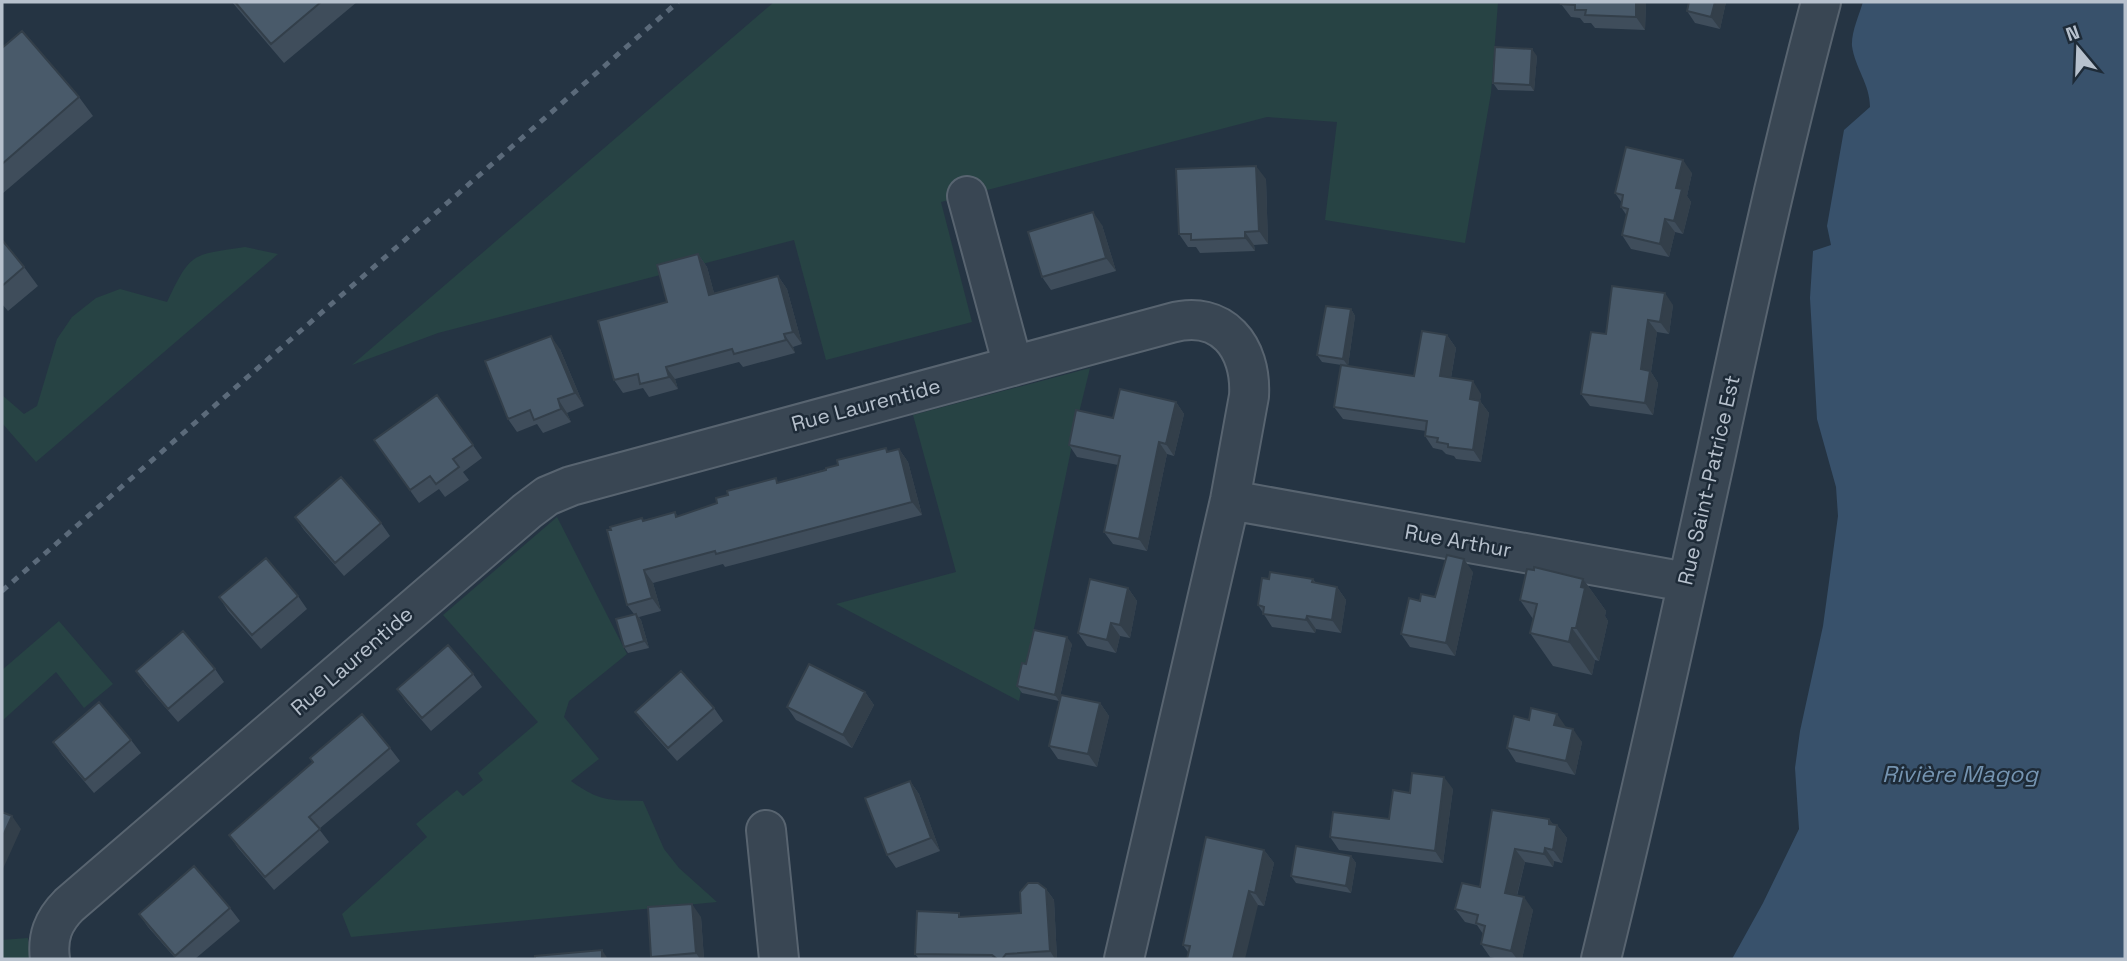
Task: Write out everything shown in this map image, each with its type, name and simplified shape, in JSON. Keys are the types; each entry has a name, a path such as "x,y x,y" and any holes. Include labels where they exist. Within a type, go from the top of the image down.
{"street":[{"name":"Rue Saint-Patrice Est","path":"1601,959 1637,812 1796,92 1821,2"},
{"path":"967,197 1013,366"},
{"name":"Rue Laurentide","path":"50,959 49,936 60,914 69,905 547,496 571,486 1184,319 1212,323 1223,330 1242,352 1250,381 1230,500 1124,959"},
{"name":"Rue Arthur","path":"1230,500 1686,582"},
{"path":"766,830 779,959"}],"green space":[{"path":"774,2 1498,2 1491,93 1465,243 1325,220 1337,122 1267,117 941,202 972,322 826,360 794,240 438,333 352,365"},
{"path":"245,247 278,254 36,462 2,423 2,395 24,414 37,406 57,339 72,317 96,298 120,289 167,302 182,273 195,259 213,252"},
{"path":"1090,368 1019,701 836,604 956,572 913,415"},
{"path":"557,517 627,654 569,701 564,717 599,759 571,781 590,793 605,798 643,801 664,849 679,868 717,902 351,937 342,914 427,837 416,824 457,790 463,796 483,780 478,773 538,722 443,615"},
{"path":"59,621 113,684 84,708 56,672 2,721 2,670"},
{"path":"28,938 30,959 2,959 2,940"}],"water":[{"name":"Rivière Magog","path":"1863,2 2125,2 2125,959 1732,959 1799,829 1795,768 1800,731 1823,626 1838,516 1836,487 1817,419 1810,298 1813,251 1831,245 1827,226 1844,130 1870,107 1868,91 1852,46"}],"building":[{"path":"235,2 321,2 271,44"},
{"path":"1636,2 1636,17 1585,15 1586,10 1575,10 1575,5 1561,4"},
{"path":"1689,2 1715,2 1711,17 1687,11"},
{"path":"22,31 79,97 2,164 2,48"},
{"path":"1495,47 1532,49 1530,85 1493,83"},
{"path":"1626,147 1683,160 1676,188 1682,189 1674,221 1665,219 1660,244 1622,235 1628,209 1621,207 1623,195 1615,193"},
{"path":"1256,166 1259,231 1245,232 1245,238 1191,240 1191,234 1179,234 1176,169"},
{"path":"1093,212 1106,258 1042,277 1028,232"},
{"path":"2,240 24,267 2,286"},
{"path":"698,254 709,295 778,276 793,332 784,334 786,340 734,354 732,349 666,367 669,377 640,384 638,374 614,380 598,321 667,302 657,265"},
{"path":"1612,286 1665,293 1660,322 1648,320 1641,369 1650,371 1645,403 1581,394 1591,332 1606,334"},
{"path":"1326,306 1351,309 1343,359 1317,355"},
{"path":"1422,331 1447,335 1440,376 1473,381 1470,399 1480,401 1473,450 1448,447 1448,444 1437,442 1438,438 1425,436 1427,421 1334,407 1341,365 1414,376"},
{"path":"551,336 575,393 558,399 561,409 534,420 530,410 508,419 485,361"},
{"path":"1120,389 1176,402 1166,444 1159,442 1139,539 1104,532 1120,456 1069,445 1076,410 1113,418"},
{"path":"437,395 473,445 453,459 459,467 436,484 430,476 410,490 374,440"},
{"path":"886,448 887,452 899,449 912,502 716,554 715,551 644,570 652,598 627,605 607,530 611,530 610,527 675,512 676,517 717,503 716,498 728,495 727,491 776,478 777,483 826,470 838,465 837,460"},
{"path":"341,477 381,523 335,563 295,517"},
{"path":"1447,555 1464,559 1446,643 1401,634 1409,598 1420,601 1421,594 1435,597"},
{"path":"266,558 298,596 252,635 219,597"},
{"path":"1534,567 1583,579 1581,587 1585,588 1576,628 1572,628 1569,642 1530,633 1537,604 1520,600 1527,569 1534,570"},
{"path":"1270,572 1313,579 1312,582 1337,587 1332,620 1307,616 1306,620 1263,614 1264,607 1258,605 1262,578 1269,579"},
{"path":"1090,579 1128,588 1120,625 1111,623 1107,640 1078,633"},
{"path":"636,614 644,641 624,647 616,619"},
{"path":"1034,630 1067,637 1055,695 1017,686 1022,663 1026,664"},
{"path":"183,631 215,669 168,709 136,671"},
{"path":"448,645 473,674 422,718 397,689"},
{"path":"809,664 865,692 843,735 787,707"},
{"path":"681,671 714,708 668,748 635,712"},
{"path":"1061,695 1100,703 1088,754 1049,746"},
{"path":"99,702 131,740 85,780 53,742"},
{"path":"1531,708 1557,714 1554,725 1573,729 1566,761 1507,748 1514,716 1529,720"},
{"path":"362,714 390,748 309,817 320,829 265,877 229,835 313,762 310,758"},
{"path":"1412,773 1444,777 1435,851 1330,837 1333,812 1389,819 1393,790 1410,793"},
{"path":"910,781 931,838 887,855 865,798"},
{"path":"1492,810 1549,819 1549,824 1557,825 1553,850 1545,848 1544,854 1515,849 1505,893 1524,897 1511,951 1481,944 1485,926 1476,923 1478,915 1455,909 1462,883 1480,887"},
{"path":"2,812 12,816 2,838"},
{"path":"1206,837 1264,850 1255,893 1249,891 1233,959 1187,959 1190,946 1183,945"},
{"path":"1296,846 1351,856 1346,886 1291,876"},
{"path":"194,866 230,908 175,956 139,914"},
{"path":"1028,883 1038,883 1046,889 1050,951 1006,954 1002,959 992,955 915,954 917,911 959,913 959,917 1021,913 1020,892"},
{"path":"692,904 696,953 651,957 648,907"},
{"path":"602,950 602,959 535,959 535,956"}],"railway":[{"path":"2,591 678,2"}]}
